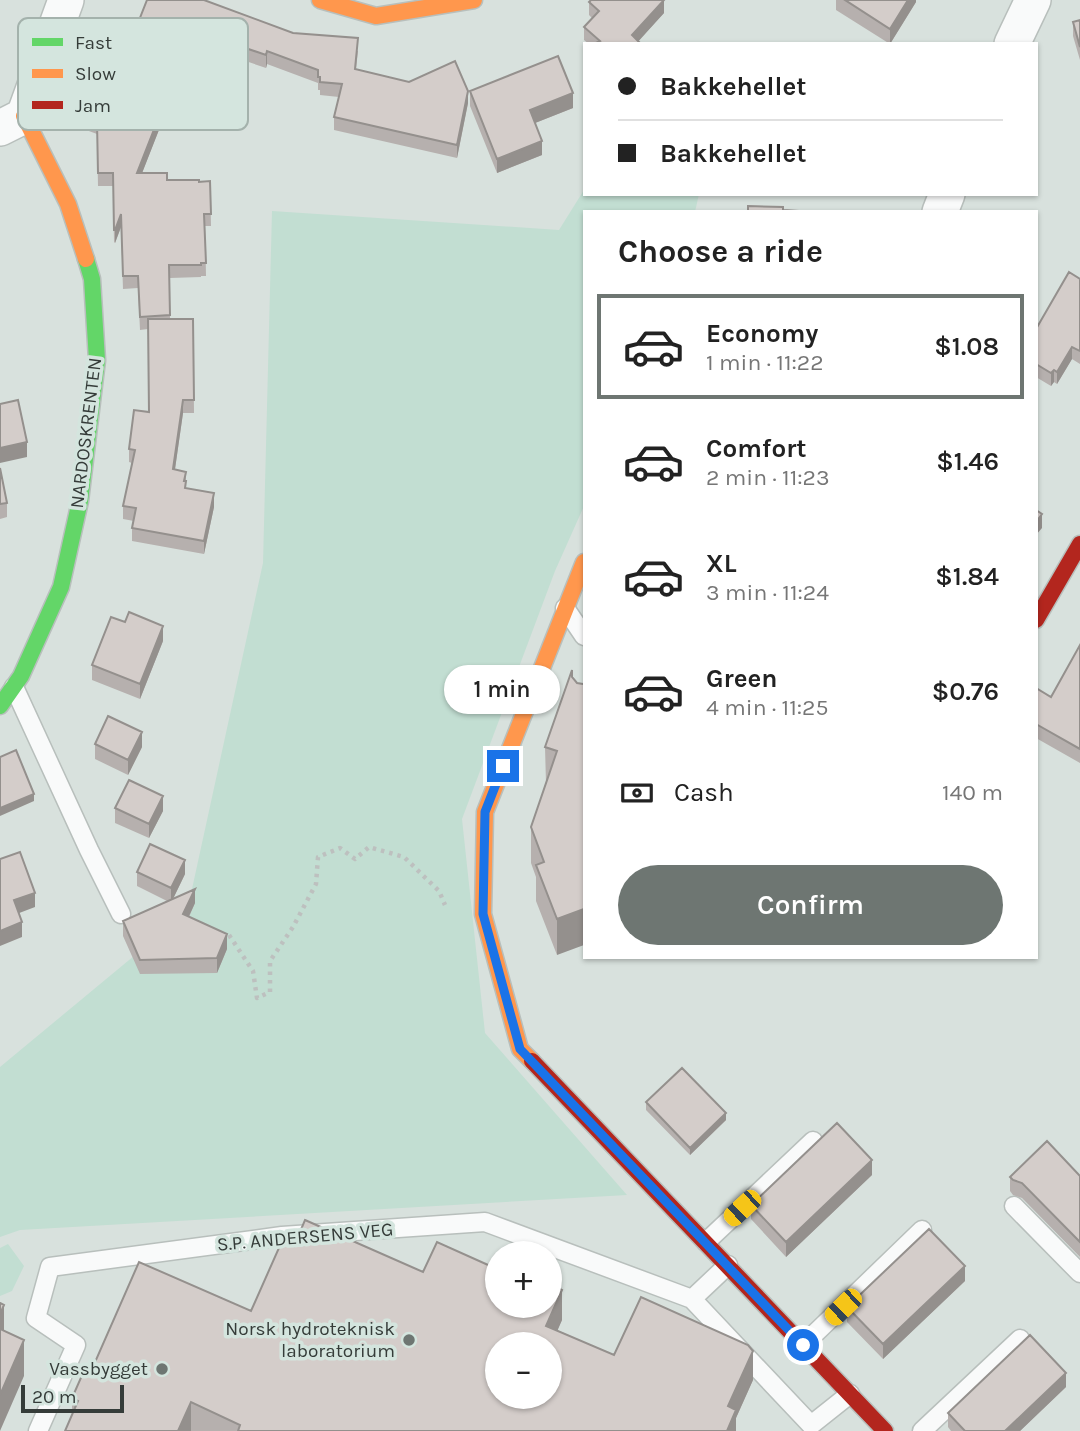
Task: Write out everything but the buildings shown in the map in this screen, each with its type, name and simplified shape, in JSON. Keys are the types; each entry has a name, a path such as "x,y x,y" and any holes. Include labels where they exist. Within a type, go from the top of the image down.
{"street":[{"name":"NARDOSKRENTEN","path":"58,18 66,0"},
{"path":"320,0 376,16 474,0"},
{"path":"1013,42 1033,0"},
{"name":"NARDOSKRENTEN","path":"0,706 21,676 61,587 80,501 97,360 92,279 68,204 12,122"},
{"path":"1038,617 1080,544"},
{"path":"583,564 485,812 483,914 520,1049 885,1431"}],"lane":[{"path":"565,608 583,635"},
{"path":"14,687 121,914"},
{"path":"706,1242 813,1141"},
{"path":"1014,1206 1080,1273"},
{"name":"S.P. ANDERSENS VEG","path":"37,1431 76,1345 36,1318 50,1267 282,1236 485,1222 692,1299"},
{"path":"803,1345 922,1230"},
{"path":"728,1265 692,1299 811,1424 850,1394"},
{"path":"922,1431 1020,1339"}],"path":[{"path":"229,935 253,971 257,998 270,992 270,961 293,927 316,884 318,857 340,848 355,859 369,847 404,857 439,891 447,913"}],"green space":[{"path":"583,192 583,196 699,196 695,210 583,210 583,508 555,571 462,819 485,1033 627,1195 20,1230 0,1237 0,1067 187,912 263,563 272,211 559,230"},
{"path":"8,1244 24,1266 12,1291 0,1296 0,1248"}],"traffic: fast":[{"path":"0,706 21,676 61,587 80,501 97,360 92,279 86,259"}],"traffic: slow":[{"path":"320,0 376,16 474,0"},
{"path":"31,130 68,204 86,259"},
{"path":"532,1061 520,1049 483,914 485,812 583,565"}],"traffic: jam":[{"path":"1038,617 1080,544"},
{"path":"532,1061 885,1431"}],"place":[{"name":"Norsk hydroteknisk laboratorium","path":"409,1340"},
{"name":"Vassbygget","path":"162,1369"}],"route":[{"path":"503,766 485,812 483,914 520,1049 803,1345"}]}
